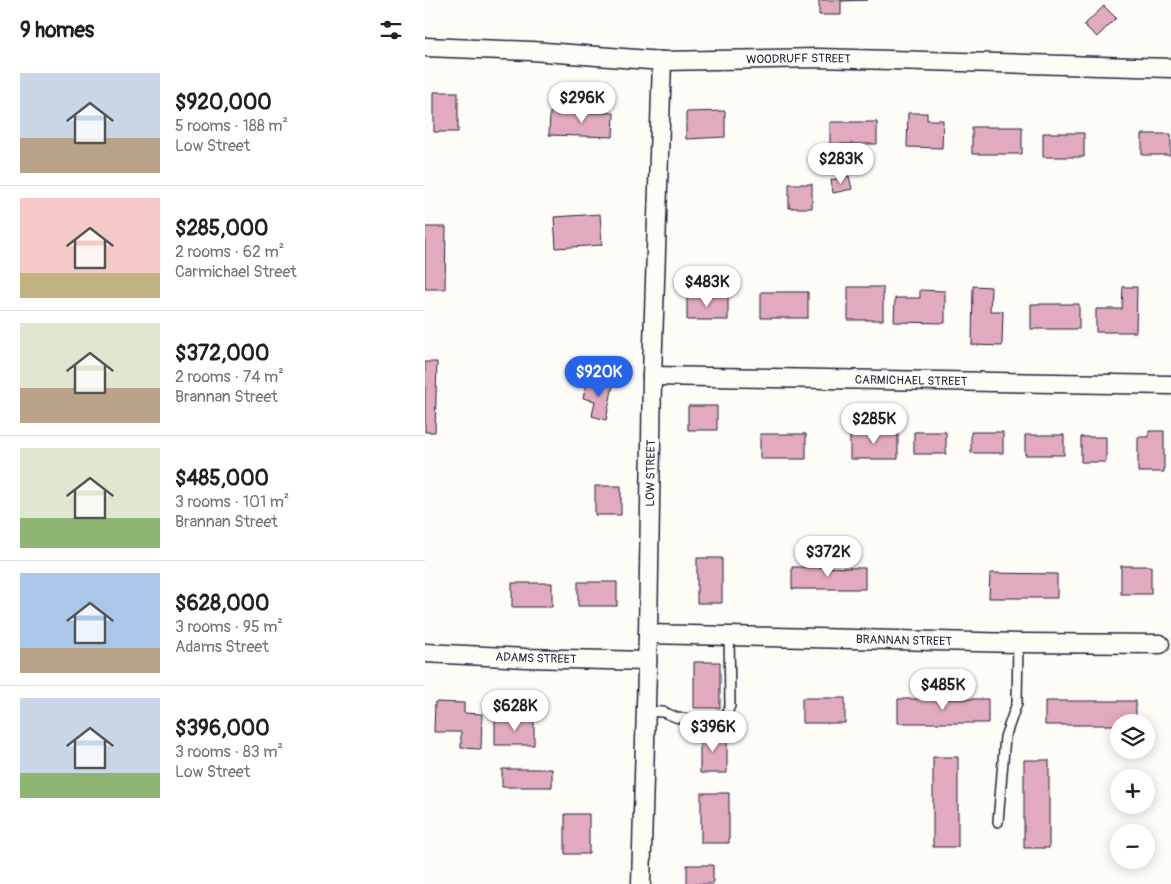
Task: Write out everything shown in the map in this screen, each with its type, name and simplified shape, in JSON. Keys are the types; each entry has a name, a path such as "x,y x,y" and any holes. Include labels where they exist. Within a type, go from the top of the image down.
{"street":[{"name":"WOODRUFF STREET","path":"425,47 662,61 818,58 1171,68"},
{"name":"LOW STREET","path":"641,884 648,634 652,376 662,61"},
{"name":"CARMICHAEL STREET","path":"652,376 1171,385"},
{"name":"BRANNAN STREET","path":"648,634 1018,643 1160,644"},
{"name":"ADAMS STREET","path":"425,653 647,661"}],"lane":[{"path":"645,711 663,712 678,718 723,721 730,706 729,635"},
{"path":"998,822 1005,737 1017,703 1018,643"}],"building":[{"path":"819,0 868,0 841,1 841,15 819,15"},
{"path":"1104,6 1116,18 1097,37 1084,25"},
{"path":"434,92 458,92 458,132 434,132"},
{"path":"725,111 725,137 686,139 686,112"},
{"path":"550,112 614,113 613,137 549,135"},
{"path":"908,113 927,113 927,120 943,120 942,148 907,147"},
{"path":"830,122 877,122 877,144 830,144"},
{"path":"972,127 1022,127 1022,154 972,154"},
{"path":"1043,133 1084,133 1084,157 1043,157"},
{"path":"1142,134 1171,134 1171,155 1142,155"},
{"path":"849,176 852,189 833,193 831,180"},
{"path":"789,184 812,184 812,208 789,208"},
{"path":"600,214 602,245 556,248 554,217"},
{"path":"425,227 446,227 445,289 425,289"},
{"path":"973,286 991,287 990,311 1003,311 1002,346 972,345"},
{"path":"848,287 883,287 883,320 848,320"},
{"path":"1123,287 1137,287 1136,332 1096,332 1096,309 1122,309"},
{"path":"920,290 945,291 945,323 894,322 895,298 920,298"},
{"path":"761,292 808,292 808,318 761,318"},
{"path":"687,296 728,296 728,320 687,320"},
{"path":"1031,304 1079,304 1079,329 1031,329"},
{"path":"425,362 437,362 435,432 425,432"},
{"path":"587,380 613,385 606,420 592,416 595,401 583,398"},
{"path":"688,406 717,406 717,430 688,430"},
{"path":"850,431 898,431 898,459 850,459"},
{"path":"1149,431 1164,431 1164,472 1138,472 1138,437 1149,437"},
{"path":"914,432 946,432 946,454 914,454"},
{"path":"971,432 1003,432 1003,453 971,453"},
{"path":"760,434 806,434 806,459 760,459"},
{"path":"1025,435 1064,435 1064,455 1025,455"},
{"path":"1081,437 1106,437 1106,462 1081,462"},
{"path":"595,486 621,486 621,515 595,515"},
{"path":"697,558 722,558 722,603 697,603"},
{"path":"1121,566 1151,566 1151,594 1121,594"},
{"path":"792,567 865,568 865,589 792,589"},
{"path":"990,573 1057,574 1057,598 989,598"},
{"path":"578,582 617,582 617,606 578,606"},
{"path":"512,583 552,583 552,607 512,607"},
{"path":"694,662 720,662 720,708 694,708"},
{"path":"802,698 845,698 845,723 802,723"},
{"path":"898,699 988,699 988,723 898,723"},
{"path":"1045,701 1136,701 1136,714 1110,714 1110,725 1045,725"},
{"path":"435,702 464,703 464,713 482,714 481,749 461,748 461,732 434,732"},
{"path":"495,718 534,718 534,745 495,745"},
{"path":"700,733 727,733 727,773 700,773"},
{"path":"933,757 958,757 958,847 933,847"},
{"path":"1024,760 1049,760 1049,848 1024,848"},
{"path":"502,769 552,769 552,787 502,787"},
{"path":"701,793 729,793 729,843 701,843"},
{"path":"565,814 589,814 589,854 565,854"},
{"path":"687,865 713,865 713,884 687,884"}]}
